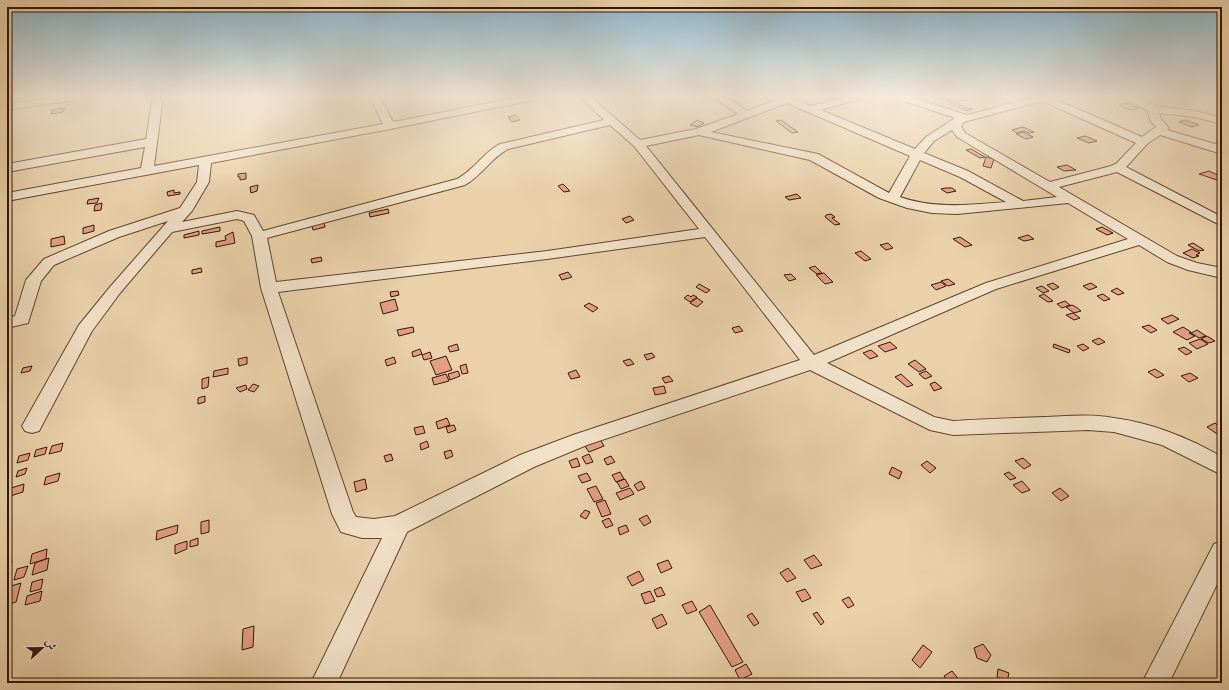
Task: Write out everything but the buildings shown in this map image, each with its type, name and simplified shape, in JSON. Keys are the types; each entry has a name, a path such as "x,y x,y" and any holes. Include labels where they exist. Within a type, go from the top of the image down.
{"street":[{"path":"147,172 153,129"},
{"path":"7,198 373,129"},
{"path":"259,236 461,182 477,173 493,153 504,146 577,129"},
{"path":"621,129 638,144 811,363 939,426 953,428 1088,423 1114,425 1141,431 1169,440 1198,453 1222,467"},
{"path":"638,144 707,129"},
{"path":"854,129 964,174 1021,205"},
{"path":"892,199 899,190 906,173 930,140 947,129"},
{"path":"957,129 961,134 1179,262 1193,267 1222,273"},
{"path":"1115,129 1143,142"},
{"path":"1050,186 1109,172 1118,168 1143,142 1161,129"},
{"path":"1159,131 1222,150"},
{"path":"699,132 814,157 828,163 892,199 914,206 936,210 956,211 1072,199"},
{"path":"7,168 151,142"},
{"path":"32,426 85,329 115,290 167,229 185,211 203,182 205,161"},
{"path":"1118,168 1222,222"},
{"path":"7,322 22,319 34,280 48,262 114,234 185,211"},
{"path":"167,229 238,216 249,218 259,236 269,288 343,514 349,525 366,530 382,529 399,525 527,461 580,440 811,363 991,286 1142,240"},
{"path":"269,288 540,256 709,232"},
{"path":"324,683 399,525"},
{"path":"1155,683 1222,551"}]}
